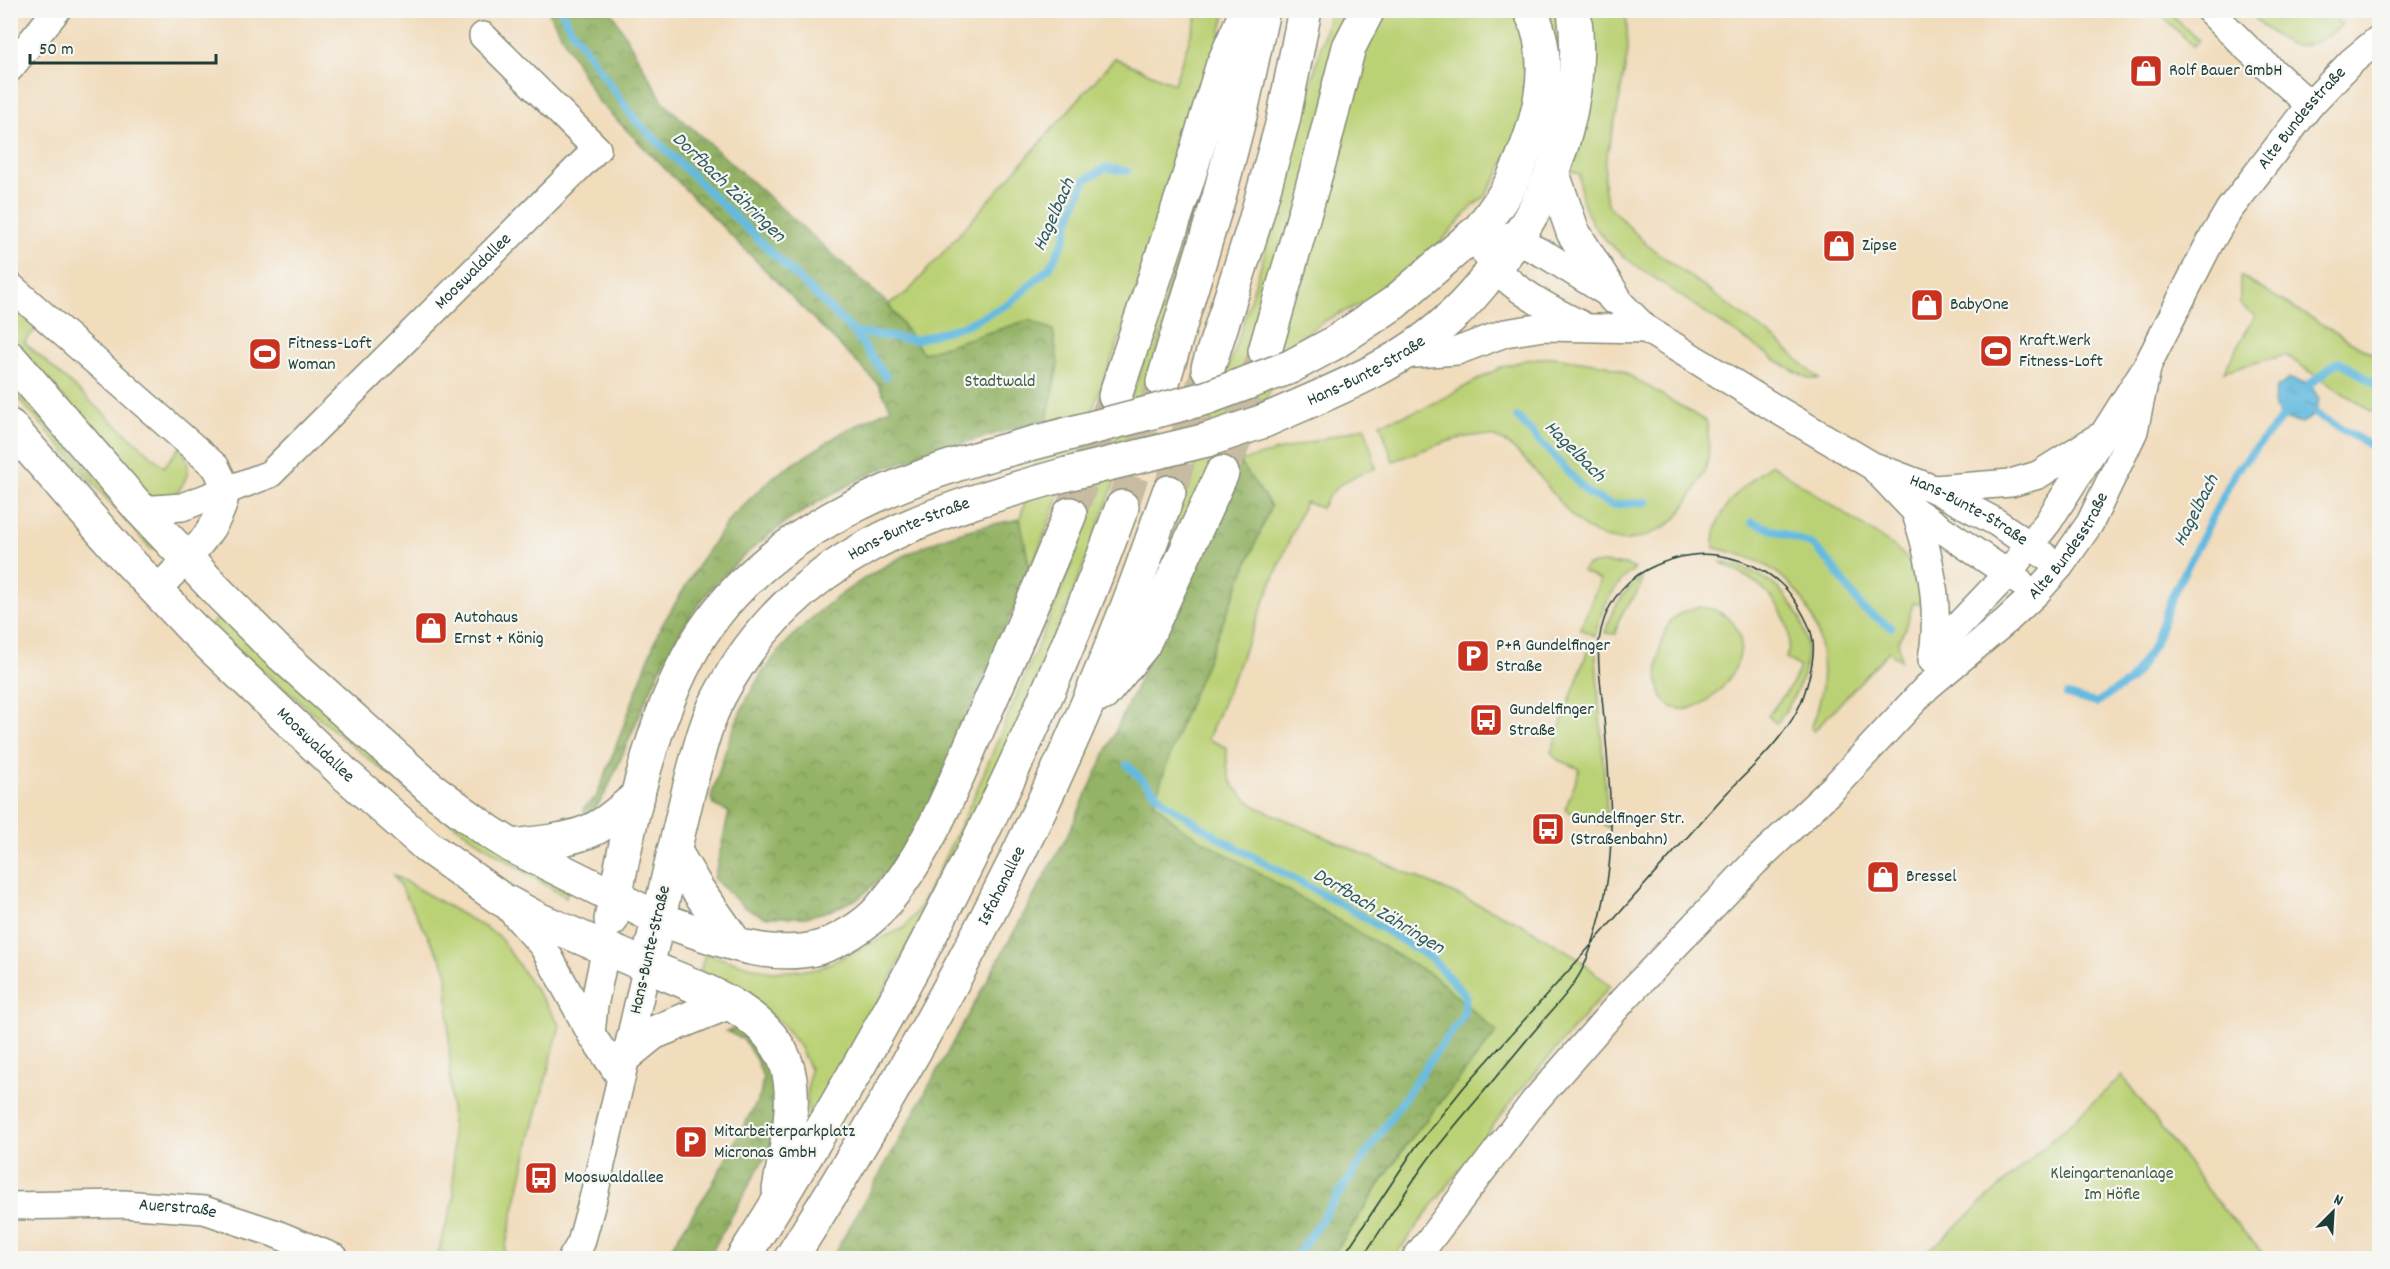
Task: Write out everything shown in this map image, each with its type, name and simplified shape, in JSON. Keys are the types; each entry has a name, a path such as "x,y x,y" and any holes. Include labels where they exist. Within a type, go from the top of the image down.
{"main road":[{"path":"1115,396 1187,182 1222,67 1247,10"},
{"path":"1163,382 1219,197 1241,112 1263,10"},
{"path":"1208,368 1254,225 1282,121 1305,10"},
{"path":"1265,351 1321,156 1349,47 1368,10"},
{"path":"1477,232 1513,180 1537,111 1542,90 1543,58 1538,25 1530,10"},
{"path":"1516,240 1532,216 1553,174 1572,109 1577,67 1574,10"},
{"path":"1553,174 1573,232 1614,297"},
{"name":"Hans-Bunte-Straße","path":"606,947 638,796 660,724 680,673 696,643 715,615 745,581 784,548 851,509 914,480 994,453 1206,398 1290,367 1334,343 1394,303 1477,232"},
{"name":"Hans-Bunte-Straße","path":"647,966 702,739 719,696 744,656 771,622 814,582 879,538 957,506 1018,488 1207,440 1264,421 1349,384 1402,355 1447,321 1472,296 1516,240"},
{"path":"10,358 187,560 275,649 429,787 478,825 512,846 615,898 659,919 736,944 766,950 791,952 819,947 847,934 877,912 894,892 933,832 1070,514"},
{"name":"Mooswaldallee","path":"10,426 120,552 191,627 355,782 429,848 501,899 540,920 606,947 727,1003 764,1029 786,1064 789,1082 789,1123 777,1204"},
{"path":"1079,723 1143,645 1222,472"},
{"name":"Isfahanallee","path":"791,1258 906,1066 997,897 1079,723 1125,615 1169,492"},
{"path":"743,1258 891,1009 1002,794 1054,681 1100,570 1122,507"},
{"path":"512,846 589,832 610,819 638,796"},
{"path":"675,850 697,889 736,944"},
{"path":"624,1066 652,1033 727,1003"}],"street":[{"path":"10,68 57,10"},
{"path":"2209,10 2310,105"},
{"name":"Mooswaldallee","path":"141,510 182,507 270,474 597,149 483,36"},
{"name":"Alte Bundesstraße","path":"1933,652 2031,546 2108,430 2148,364 2209,244 2229,210 2310,105 2351,62 2379,38"},
{"path":"1477,232 1495,267 1519,288 1556,312 1589,329"},
{"name":"Hans-Bunte-Straße","path":"1477,232 1516,240 1548,256 1614,297 1646,329 1871,465 1934,489 1996,522 2060,566"},
{"path":"10,286 216,467 226,492 220,513 187,560 156,590"},
{"path":"1402,355 1456,351 1505,333 1544,327 1646,329"},
{"name":"Alte Bundesstraße","path":"1416,1258 1533,1103 1599,1026 1756,861 1833,788 1927,687 2036,593 2060,566 2090,523 2134,431 2148,364"},
{"path":"1934,489 2011,483 2038,475 2065,460 2108,430"},
{"name":"Hans-Bunte-Straße","path":"1871,465 1915,511 2036,593"},
{"path":"1915,511 1926,544 1932,579 1933,652 1927,687"},
{"path":"501,899 543,946 591,1034 624,1066"},
{"name":"Hans-Bunte-Straße","path":"591,1034 594,1006 606,947"},
{"name":"Hans-Bunte-Straße","path":"572,1258 581,1243 647,966"},
{"name":"Auerstraße","path":"10,1206 123,1204 204,1210 274,1233 335,1258"}],"green space":[{"name":"Stadtwald","path":"548,11 611,11 664,103 888,304 923,353 1029,320 1053,330 1058,364 1047,419 943,449 872,473 799,514 756,545 736,563 700,602 673,644 652,686 606,792 597,806 586,814 583,809 596,797 659,630 702,559 731,517 773,477 843,432 891,408 877,383 597,100"},
{"path":"1199,11 1226,11 1206,82 1136,293 1030,571 1020,519 1047,419 1058,364 1053,330 1029,320 923,354 888,304 908,292 1115,58 1174,84"},
{"path":"1330,11 1626,11 1628,51 1605,163 1604,189 1609,206 1647,245 1779,342 1819,379 1809,379 1777,361 1628,260 1592,223 1583,201 1580,174 1509,151 1499,174 1485,196 1439,244 1382,294 1326,320 1287,347 1241,461 1365,427 1376,468 1344,482 1332,492 1321,508 1305,502 1208,739 1227,748 1227,768 1232,782 1241,795 1257,807 1518,922 1577,957 1610,986 1517,1094 1393,1258 1331,1258 1406,1145 1180,827 1153,802 1180,726 1240,462 1213,469 1155,585 1239,336 1283,194"},
{"path":"2157,11 2167,11 2199,41 2193,46"},
{"path":"2247,11 2305,11 2311,14 2314,11 2323,11 2333,16 2342,25 2314,43 2302,46 2281,40"},
{"path":"1218,143 1147,385 1115,482 1073,593 981,807 810,1131 807,1097 810,1069 799,1046 781,1022 700,972 705,954 771,972 818,969 904,928 917,911 972,801 1061,591 1135,386"},
{"path":"2240,276 2379,358 2379,416 2285,355 2224,371 2255,316 2240,304"},
{"path":"10,304 37,328 24,342 164,467 180,447 187,460 188,472 175,495 150,497 11,337"},
{"path":"1554,357 1607,365 1622,371 1707,422 1709,450 1706,466 1686,504 1669,524 1635,539 1616,540 1599,536 1584,527 1570,514 1517,452 1494,437 1483,435 1457,439 1393,461 1380,423 1421,410 1502,367 1529,359"},
{"path":"10,380 156,546 155,549 151,549 11,390"},
{"path":"1240,462 1271,506 1180,726 1154,802 1180,827 1435,977 1497,1032 1406,1145 1331,1258 832,1258 1068,834"},
{"path":"1771,464 1896,548 1920,571 1927,606 1913,603 1906,628 1898,641 1901,661 1889,651 1814,731 1811,729 1822,685 1822,663 1813,620 1802,600 1788,583 1770,568 1743,556 1714,548 1718,522 1724,510 1750,481"},
{"path":"1020,519 1030,571 926,814 886,873 859,898 832,910 806,917 764,917 744,907 714,879 729,812 713,805 711,797 737,720 765,670 806,623 855,584 882,568 946,537"},
{"path":"1720,562 1741,567 1761,576 1778,588 1791,603 1801,620 1806,640 1806,661 1798,688 1777,724 1768,716 1793,683 1800,667 1786,658 1789,637 1784,617 1779,607 1765,591"},
{"path":"1604,563 1626,565 1635,569 1620,582 1609,598 1595,636 1580,629 1600,580 1582,571 1587,565"},
{"path":"1642,578 1638,590 1620,617 1616,634 1605,633 1619,602"},
{"path":"1698,607 1714,609 1727,617 1738,633 1740,651 1735,669 1724,686 1709,699 1693,707 1678,709 1665,701 1658,683 1660,647 1663,635 1673,619 1685,611"},
{"path":"221,615 568,888 566,897 464,831 367,757 210,626"},
{"path":"1590,644 1595,646 1608,827 1565,810 1580,769 1558,760 1551,752"},
{"path":"394,875 498,935 560,1025 532,1131 503,1258 457,1258 438,1253 454,1198 447,970"},
{"path":"743,1027 772,1065 779,1123 769,1150 708,1258 664,1258 710,1188 760,1096 763,1078 757,1061 744,1040 726,1031"},
{"name":"Kleingartenanlage Im Höfle","path":"2122,1076 2218,1203 2267,1258 1918,1258 1939,1242"}],"water":[{"path":"2289,379 2310,384 2319,399 2316,414 2302,423 2283,418 2273,405 2277,388"}],"waterway":[{"name":"Dorfbach Zähringen","path":"561,10 571,29 635,120 854,332 886,377"},
{"name":"Hagelbach","path":"854,332 916,340 968,324 1010,303 1050,267 1065,238 1069,220 1085,180 1105,168 1127,171"},
{"name":"Hagelbach","path":"2304,391 2339,361 2380,387"},
{"name":"Hagelbach","path":"2067,695 2096,703 2130,681 2154,645 2173,594 2236,471 2289,410"},
{"path":"2316,414 2380,451"},
{"name":"Hagelbach","path":"1517,417 1589,494 1612,505 1647,502"},
{"name":"Hagelbach","path":"1752,522 1813,545 1831,564 1863,609 1891,627"},
{"name":"Dorfbach Zähringen","path":"1127,765 1167,804 1224,841 1352,910 1431,958 1466,996 1463,1016 1295,1258"}],"tunnel":[{"path":"1222,473 1263,358"},
{"path":"1169,492 1206,376"},
{"path":"1122,507 1161,387"},
{"path":"1070,514 1112,403"}],"tram line":[{"path":"1342,1258 1415,1148 1464,1087 1579,959 1597,938 1633,897 1724,796 1763,756 1790,723 1800,704 1810,674 1813,653 1812,636 1806,620 1790,594 1773,577 1762,570 1728,557 1716,555 1698,554 1681,557 1656,565 1638,575 1621,590 1609,608 1604,619 1598,648 1607,747 1611,831 1604,897 1601,914 1597,930 1592,946 1581,971 1564,997 1433,1153 1362,1258"}],"place":[{"name":"Rolf Bauer GmbH","path":"2146,71"},
{"name":"Zipse","path":"1839,246"},
{"name":"BabyOne","path":"1927,305"},
{"name":"Kraft.Werk Fitness-Loft","path":"1996,351"},
{"name":"Fitness-Loft Woman","path":"265,354"},
{"name":"Autohaus Ernst + König","path":"431,628"},
{"name":"P+R Gundelfinger Straße","path":"1473,656"},
{"name":"Gundelfinger Straße","path":"1486,720"},
{"name":"Gundelfinger Str. (Straßenbahn)","path":"1548,829"},
{"name":"Bressel","path":"1883,877"},
{"name":"Mitarbeiterparkplatz Micronas GmbH","path":"691,1142"},
{"name":"Mooswaldallee","path":"541,1178"}]}
